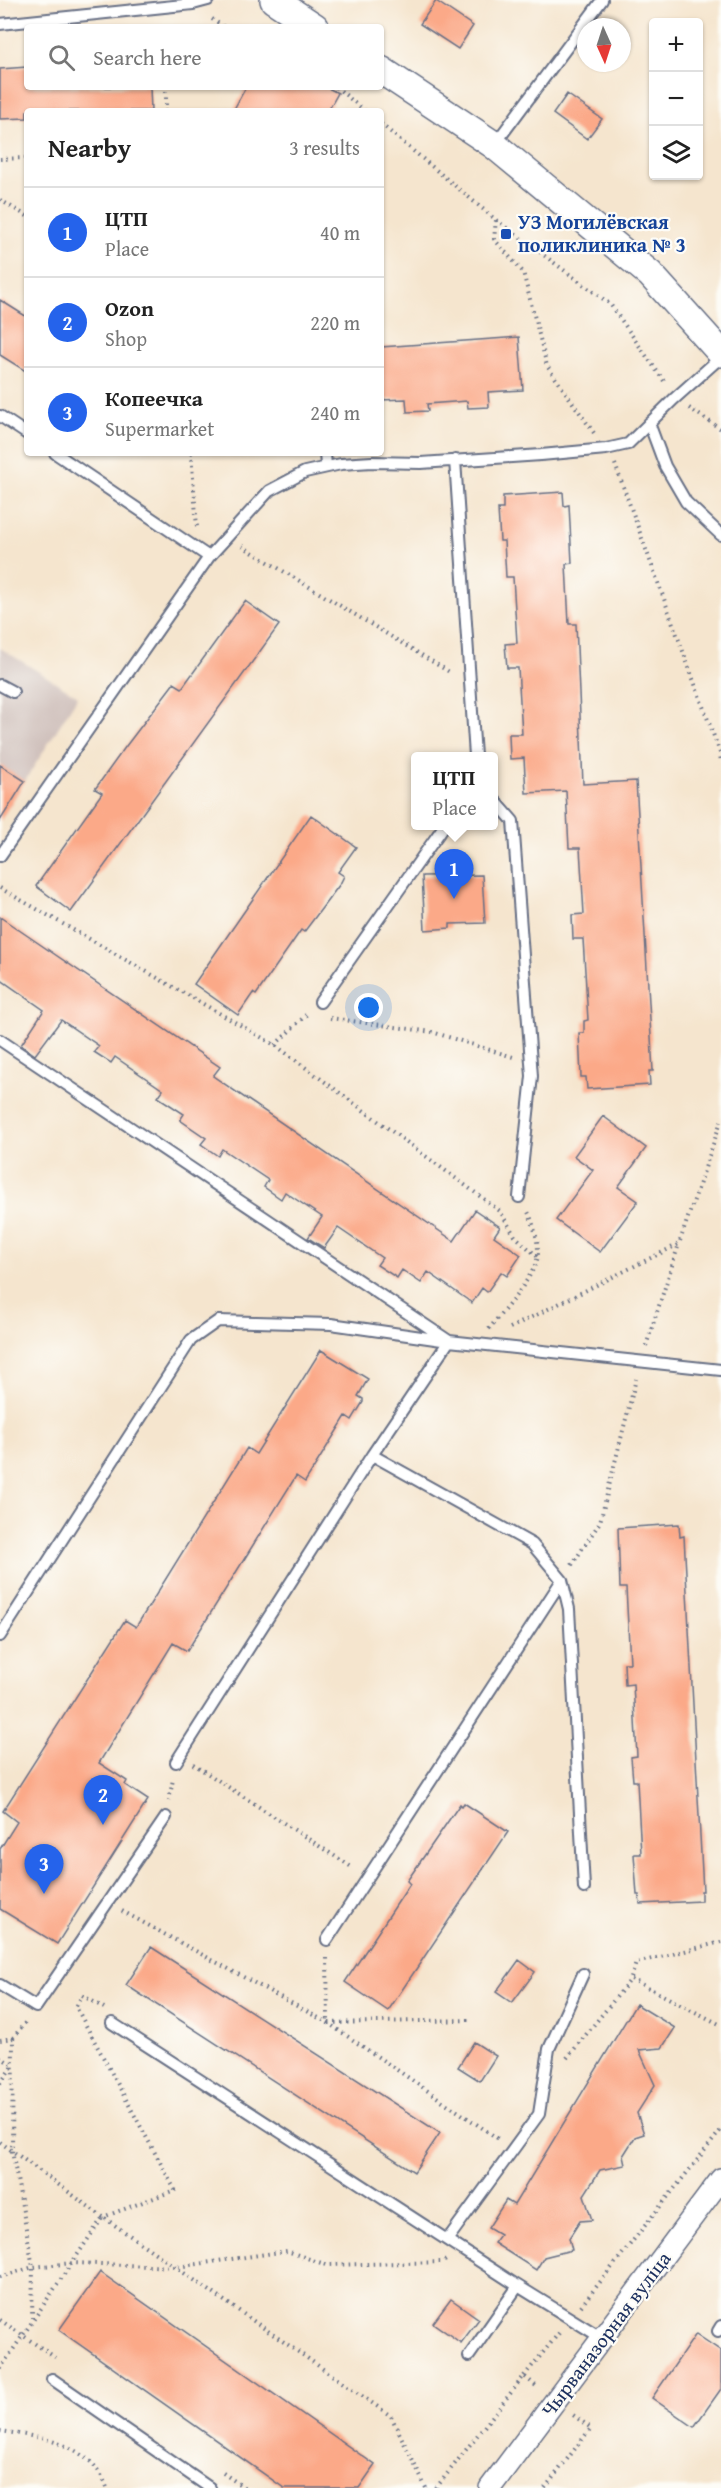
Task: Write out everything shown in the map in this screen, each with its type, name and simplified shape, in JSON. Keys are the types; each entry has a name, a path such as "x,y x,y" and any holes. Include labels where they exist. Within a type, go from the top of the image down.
{"street":[{"path":"274,0 310,24"},
{"path":"384,72 494,145 650,274 721,355"},
{"name":"Чырваназорная вуліца","path":"490,2488 602,2338 718,2189"}],"lane":[{"path":"0,24 193,4 208,0"},
{"path":"494,145 602,0"},
{"path":"0,856 209,556 269,491 305,472 326,466 372,462 455,460 606,449 628,444 721,355"},
{"path":"0,416 24,432"},
{"path":"649,423 665,466 686,502 721,535"},
{"path":"59,456 209,556"},
{"path":"325,456 326,466"},
{"path":"455,460 475,752"},
{"path":"0,685 13,692"},
{"path":"498,804 513,821 532,1076 519,1197"},
{"path":"320,1002 440,830"},
{"path":"0,1040 449,1341"},
{"path":"0,1636 191,1340 218,1321 332,1324 449,1341 721,1370"},
{"path":"178,1759 372,1455 449,1341"},
{"path":"372,1455 532,1544 562,1580 569,1609 584,1888"},
{"path":"327,1940 562,1580"},
{"path":"0,1985 36,2007 166,1817"},
{"path":"448,2239 538,2114 549,2049 583,1974"},
{"path":"112,2024 602,2338"},
{"path":"469,2356 518,2286"},
{"path":"52,2379 210,2488"}],"path":[{"path":"166,90 166,108"},
{"path":"340,90 361,108"},
{"path":"384,127 496,220 609,304 660,373 674,399 721,429"},
{"path":"0,159 24,158"},
{"path":"0,200 24,214"},
{"path":"496,220 494,239 523,272 547,366 606,449 618,471 720,753 721,763"},
{"path":"190,456 198,550"},
{"path":"227,537 470,685"},
{"path":"0,888 275,1045 500,1211 515,1236 539,1258"},
{"path":"275,1045 320,1002"},
{"path":"306,1015 317,1017"},
{"path":"329,1018 432,1032 531,1062"},
{"path":"562,1580 600,1522 640,1361 721,1121"},
{"path":"477,1344 525,1281 539,1258 533,1220 519,1197"},
{"path":"477,1344 680,1244"},
{"path":"166,1817 178,1759 368,1877"},
{"path":"106,1902 328,2023 513,2149"},
{"path":"327,1940 328,2023"},
{"path":"565,2069 567,2059 631,1979 636,1963 721,1942"},
{"path":"631,1979 721,2025"},
{"path":"328,2023 470,2020"},
{"path":"0,2040 13,2038 12,2151 33,2267 32,2319"},
{"path":"0,2057 13,2066"},
{"path":"0,2084 13,2066"},
{"path":"524,2376 721,2130"},
{"path":"0,2142 103,2217 391,2416 426,2488"},
{"path":"0,2369 103,2217"},
{"path":"0,2277 33,2267 73,2263 177,2267 287,2251 327,2265 443,2262 461,2247"},
{"path":"572,2298 582,2304"},
{"path":"0,2432 42,2437 80,2452 103,2477 106,2488"}],"shaded area":[{"path":"0,648 78,696 0,821"}],"building":[{"path":"436,1 473,26 458,49 420,24"},
{"path":"24,67 24,90 150,90 151,108 24,108 24,118 0,119 0,69"},
{"path":"244,90 332,90 338,93 330,108 235,108"},
{"path":"567,94 602,119 587,139 553,114"},
{"path":"0,300 24,315 24,370 0,355"},
{"path":"519,337 523,390 488,392 489,407 468,408 467,401 427,404 428,411 407,412 406,399 384,400 384,347"},
{"path":"563,492 564,506 569,505 572,563 566,564 569,624 576,624 583,784 636,781 653,1071 649,1071 650,1085 587,1089 586,1077 581,1077 579,1033 584,1033 584,1021 588,1020 583,939 573,939 572,915 584,914 580,848 569,848 566,791 526,793 524,758 510,759 509,734 522,734 518,668 507,668 505,644 517,643 513,577 506,577 504,541 500,541 498,509 503,509 503,496"},
{"path":"245,601 279,625 71,912 36,886 102,793 95,789 126,746 174,683 182,688"},
{"path":"0,765 25,781 0,821"},
{"path":"311,815 356,847 338,872 344,876 340,884 304,932 301,930 256,995 253,993 238,1015 194,984"},
{"path":"482,875 485,923 450,924 450,928 425,930 422,876"},
{"path":"0,917 220,1067 213,1076 454,1241 475,1210 500,1227 494,1236 521,1255 507,1276 501,1272 487,1292 482,1288 472,1303 428,1272 421,1283 402,1270 397,1278 377,1265 382,1258 338,1228 324,1248 308,1238 322,1217 285,1192 281,1199 264,1187 268,1180 222,1149 218,1156 201,1144 206,1138 180,1120 184,1114 158,1097 163,1090 115,1057 111,1063 94,1052 99,1046 61,1020 35,1055 21,1045 44,1010 0,979"},
{"path":"603,1116 646,1148 618,1187 638,1201 600,1252 556,1220 593,1170 574,1156"},
{"path":"321,1350 368,1379 358,1396 363,1399 363,1402 352,1420 346,1416 305,1482 296,1476 187,1651 173,1643 99,1763 127,1781 125,1785 148,1800 57,1944 0,1909 0,1849 17,1822 3,1811 125,1620 136,1627 247,1448 256,1454"},
{"path":"679,1524 680,1537 684,1536 703,1891 701,1891 701,1901 640,1904 639,1895 637,1895 634,1854 641,1854 637,1781 633,1781 631,1757 637,1756 633,1684 625,1685 624,1663 630,1663 626,1588 620,1588 618,1528"},
{"path":"464,1803 508,1832 388,2011 345,1982 410,1884 407,1881 460,1804 462,1806"},
{"path":"151,1947 440,2133 414,2172 126,1985"},
{"path":"519,1960 535,1972 512,2003 496,1992"},
{"path":"636,2004 675,2028 662,2048 639,2050 655,2085 637,2113 644,2134 635,2137 623,2156 625,2165 600,2170 584,2195 592,2220 580,2221 569,2238 572,2250 544,2257 536,2270 494,2243 500,2235 488,2228 506,2200 514,2205"},
{"path":"474,2042 496,2056 480,2081 458,2067"},
{"path":"100,2272 375,2465 359,2488 284,2488 59,2330"},
{"path":"451,2299 479,2319 461,2343 433,2323"},
{"path":"696,2334 721,2351 721,2389 694,2427 652,2398"}],"place":[{"name":"УЗ Могилёвская поликлиника № 3","path":"506,234"},
{"name":"ЦТП","path":"454,899"},
{"name":"Ozon","path":"103,1825"},
{"name":"Копеечка","path":"44,1894"}]}
